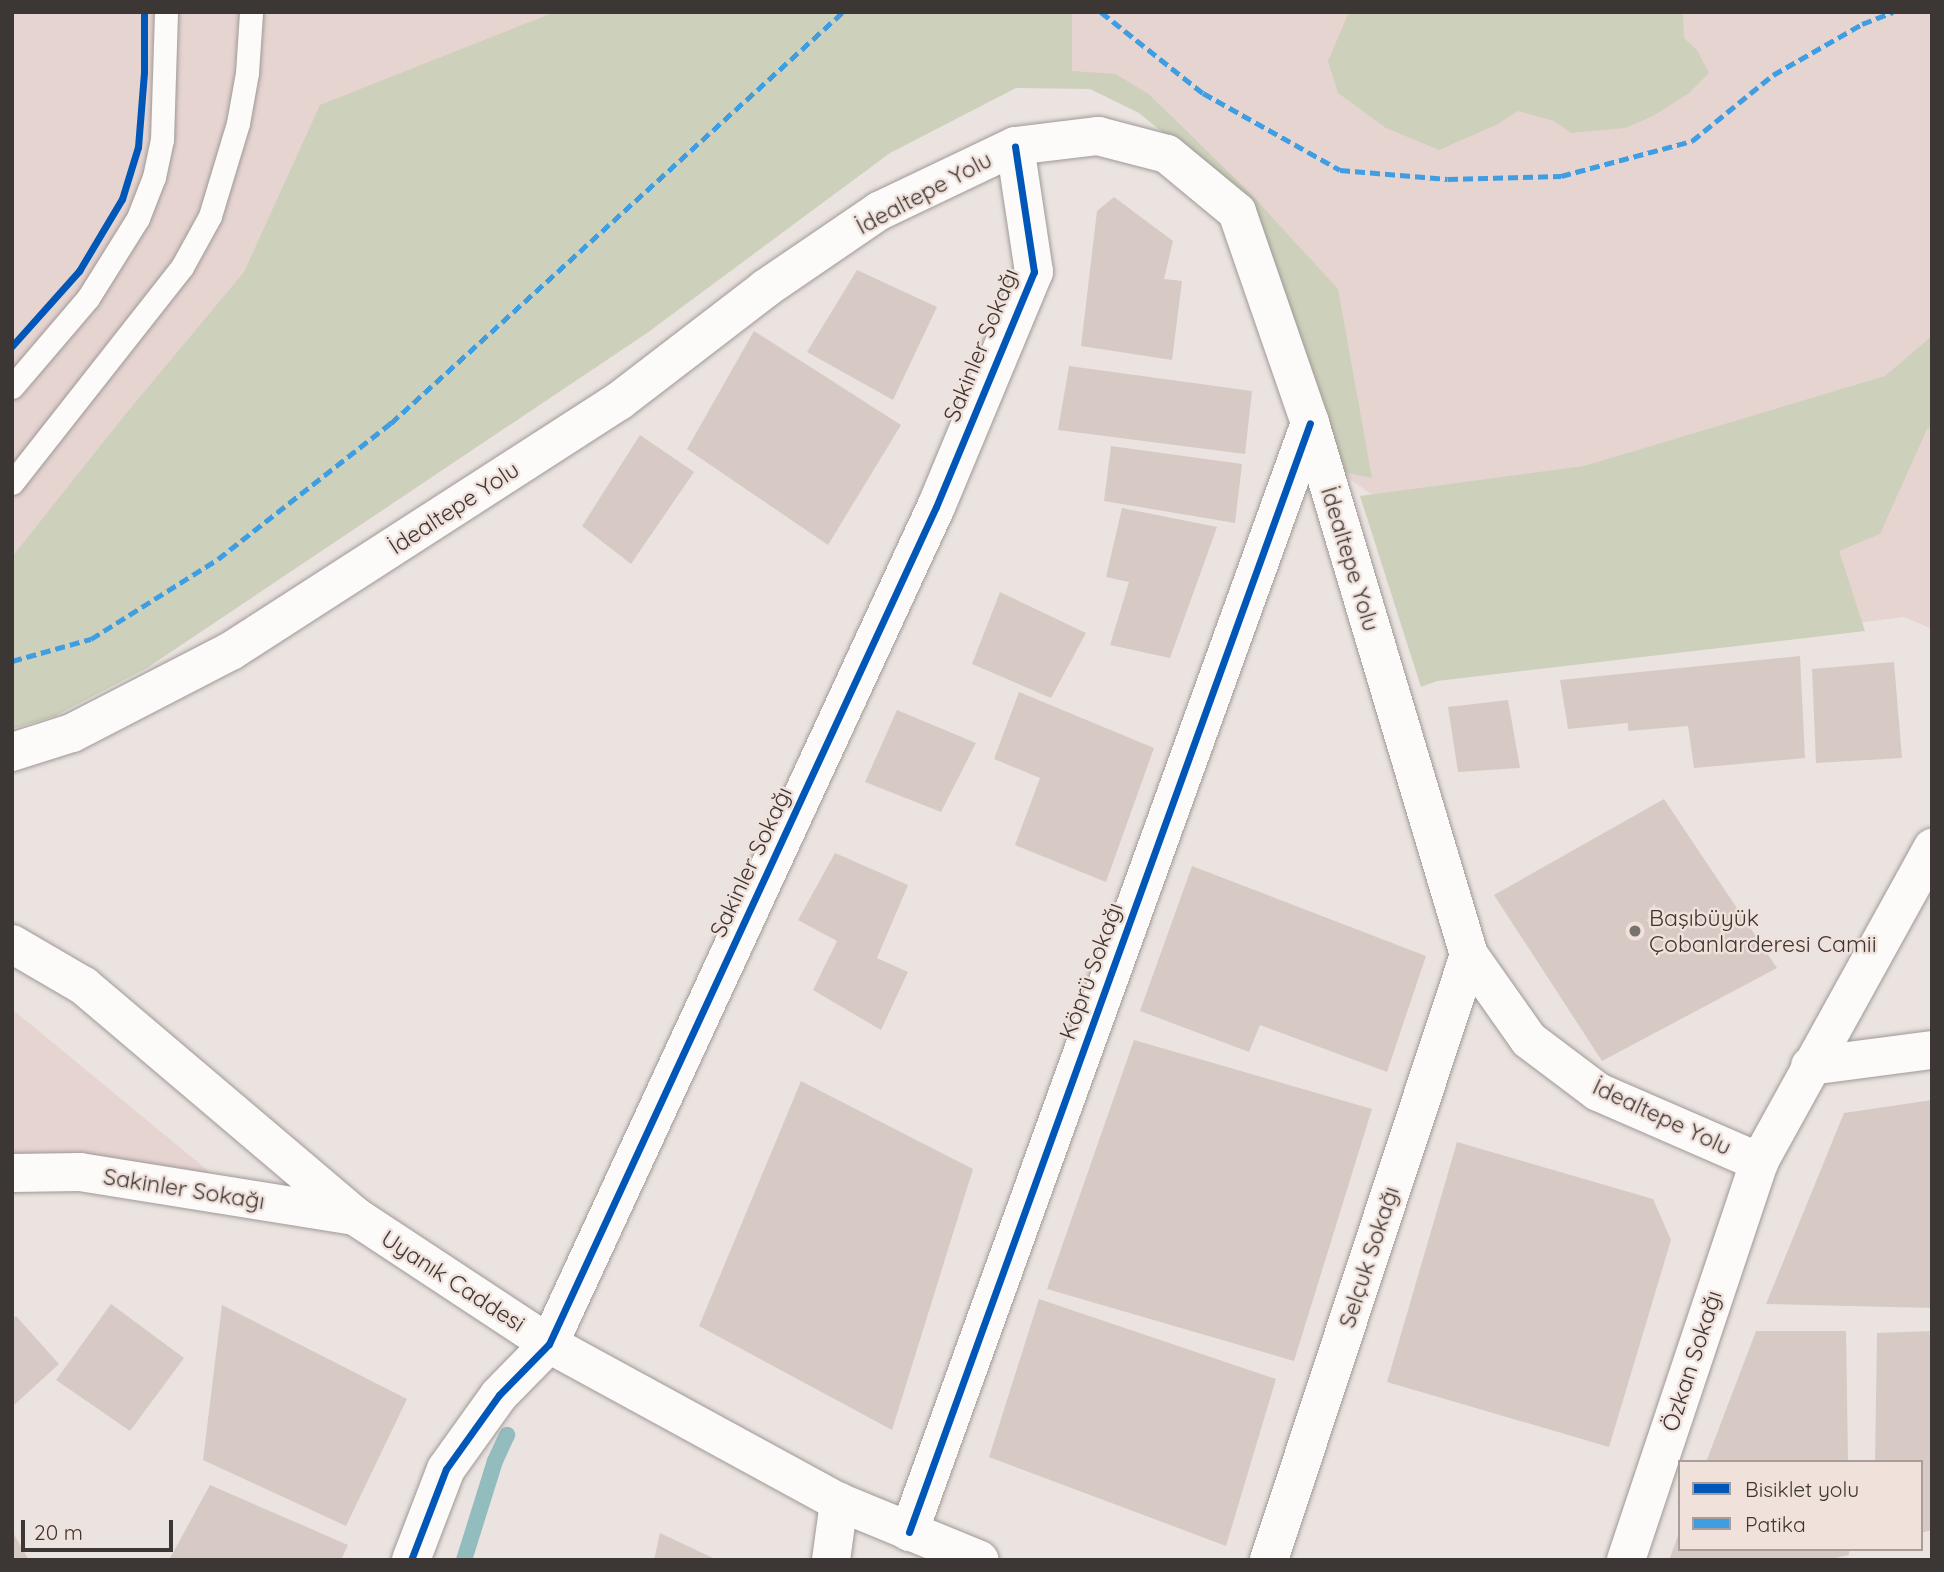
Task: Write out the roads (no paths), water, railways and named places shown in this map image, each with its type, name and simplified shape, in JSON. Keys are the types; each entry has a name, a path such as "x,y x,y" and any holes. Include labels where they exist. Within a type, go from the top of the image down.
{"street":[{"name":"İdealtepe Yolu","path":"12,752 72,733 231,651 619,401 766,288 879,211 1015,146 1098,136 1167,154 1237,212 1310,423 1469,955 1529,1040 1598,1091 1759,1162"},
{"name":"Sakinler Sokağı","path":"411,1560 446,1469 499,1395 549,1344 936,507 1034,272 1015,146"},
{"name":"Köprü Sokağı","path":"909,1532 1310,423"},
{"name":"Özkan Sokağı","path":"1626,1560 1759,1162 1932,848"},
{"name":"Uyanık Caddesi","path":"12,944 84,986 355,1216 549,1344 839,1502 980,1560"},
{"name":"Selçuk Sokağı","path":"1269,1560 1469,955"},
{"path":"1810,1066 1932,1050"},
{"name":"Sakinler Sokağı","path":"12,1173 80,1172 355,1216"},
{"path":"831,1560 839,1502"}],"lane":[{"path":"12,387 88,298 138,218 154,177 162,140 166,12"},
{"path":"12,483 182,267 210,216 238,123 247,73 251,12"}],"waterway":[{"path":"464,1560 495,1461 507,1435"}],"place":[{"name":"Başıbüyük Çobanlarderesi Camii","path":"1635,931"}]}
